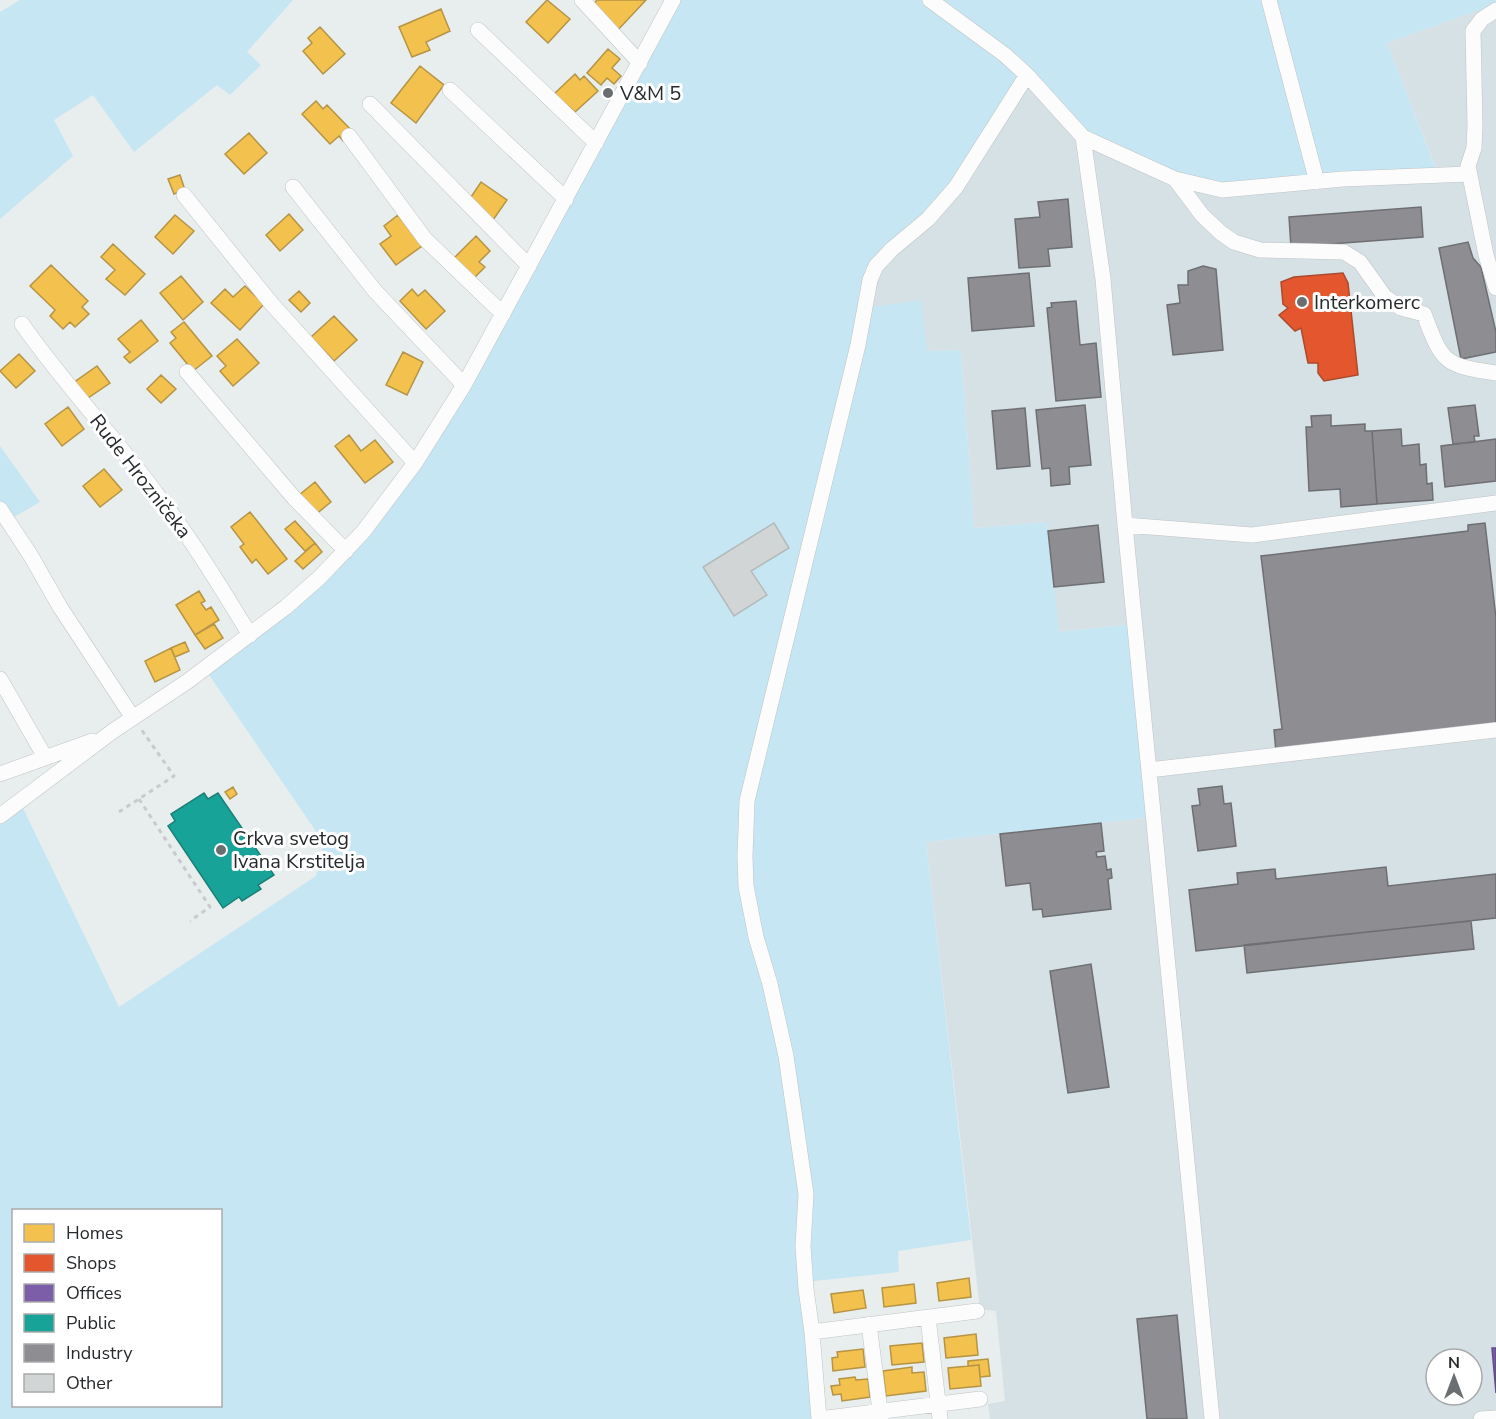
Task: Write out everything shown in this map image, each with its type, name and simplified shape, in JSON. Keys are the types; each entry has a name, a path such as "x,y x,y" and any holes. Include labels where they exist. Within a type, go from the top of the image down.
{"street":[{"path":"582,0 640,63"},
{"path":"0,816 106,736 188,681 286,607 345,551 386,504 464,385 673,0"},
{"path":"930,0 1005,55 1027,75 1083,137 1175,179 1222,190 1411,175 1469,174"},
{"path":"1269,0 1317,182"},
{"path":"1496,10 1482,19 1473,31 1475,126 1474,148 1468,166 1486,255 1496,288"},
{"path":"478,30 596,143"},
{"path":"980,1398 939,1412 819,1419 803,1246 806,1194 786,1056 770,984 756,937 746,886 745,856 747,801 858,345 870,280 876,266 892,249 928,219 956,187 1027,75"},
{"path":"450,90 566,199"},
{"path":"370,104 529,266"},
{"path":"349,136 425,238 503,314"},
{"path":"1083,137 1103,279 1212,1419"},
{"path":"1175,179 1202,215 1234,242 1260,250 1344,252 1360,262 1385,297 1401,308 1424,314 1441,354 1452,364 1496,373"},
{"path":"293,187 375,291 464,385"},
{"path":"184,195 271,303 415,463"},
{"name":"Rude Hrozničeka","path":"22,324 49,363 114,439 185,531 250,635"},
{"path":"187,372 294,498 345,551"},
{"path":"1125,525 1252,535 1496,502"},
{"path":"0,509 133,718"},
{"path":"0,679 45,757"},
{"path":"1149,770 1496,730"},
{"path":"0,774 106,736"},
{"path":"812,1332 977,1311"},
{"path":"928,1317 939,1412"},
{"path":"869,1324 880,1415"},
{"path":"1481,1419 1496,1418"}],"path":[{"path":"119,812 174,776 133,718"},
{"path":"139,799 210,907 190,921"}],"shaded area":[{"path":"20,0 293,0 247,52 261,65 230,95 217,85 134,152 93,95 54,120 73,156 0,219 0,12"},
{"path":"676,0 1496,0 1496,4 1387,43 1438,175 1222,190 1083,137 1027,76 956,187 876,266 865,308 921,300 927,351 961,350 974,528 1047,522 1059,632 1135,624 1153,817 926,842 971,1240 898,1251 899,1272 805,1282 819,1419 0,1419 0,816 20,802 119,1007 316,876 324,843 205,669 250,635 388,505"},
{"path":"1496,4 1496,1419 990,1419 988,1404 1005,1401 996,1311 980,1309 926,842 1153,817 1134,624 1058,632 1047,522 974,528 961,350 927,351 865,308 870,280 1027,75 1438,174 1387,43"},
{"path":"0,446 40,502 9,520 0,504"}],"building: Homes":[{"path":"547,0 570,19 548,43 526,22"},
{"path":"597,0 646,0 617,31 591,7"},
{"path":"441,9 450,31 426,42 430,50 412,57 399,27"},
{"path":"320,27 345,54 323,74 303,51 312,43 308,38"},
{"path":"608,49 620,59 612,68 621,76 614,84 607,78 601,85 587,73"},
{"path":"420,66 444,85 416,123 391,103"},
{"path":"575,74 580,80 584,76 598,91 575,112 554,94"},
{"path":"316,101 323,109 327,105 353,132 343,141 339,136 330,144 302,114"},
{"path":"249,133 267,153 244,174 225,154"},
{"path":"180,175 185,190 174,194 168,179"},
{"path":"481,182 507,200 493,220 467,203"},
{"path":"289,214 303,230 280,251 266,235"},
{"path":"175,215 194,231 173,254 155,237"},
{"path":"398,215 422,246 396,265 380,244 391,236 384,226"},
{"path":"476,236 490,251 479,262 485,267 471,281 452,260"},
{"path":"113,244 145,274 125,295 106,279 115,270 101,257"},
{"path":"51,265 88,301 82,307 89,314 75,327 70,322 63,329 50,316 55,310 30,286"},
{"path":"181,276 203,302 183,320 160,293"},
{"path":"245,286 264,304 240,330 211,303 225,289 233,297"},
{"path":"412,289 418,296 425,290 445,311 426,329 400,301"},
{"path":"299,291 310,303 301,312 289,300"},
{"path":"334,316 357,340 334,361 311,337"},
{"path":"141,320 158,341 130,363 124,357 130,352 118,339"},
{"path":"184,322 212,356 193,371 170,343 176,338 171,332"},
{"path":"237,339 259,363 233,386 220,371 226,366 217,356"},
{"path":"403,352 423,362 407,395 386,385"},
{"path":"19,354 35,371 16,388 0,371"},
{"path":"97,366 110,383 85,400 73,383"},
{"path":"161,375 176,389 161,403 147,389"},
{"path":"68,407 84,429 62,446 45,424"},
{"path":"349,435 361,451 375,440 393,462 365,483 335,446"},
{"path":"104,469 122,490 100,507 83,486"},
{"path":"315,482 331,502 315,515 299,495"},
{"path":"250,512 287,559 268,574 256,559 252,563 240,547 244,544 231,527"},
{"path":"295,521 315,543 305,551 285,529"},
{"path":"315,543 322,552 303,569 295,561"},
{"path":"199,591 205,601 201,603 206,610 211,607 219,620 195,635 176,605"},
{"path":"214,624 223,638 205,649 195,635"},
{"path":"185,642 189,651 175,657 171,648"},
{"path":"171,648 180,670 155,682 145,661"},
{"path":"233,787 237,794 230,799 225,792"},
{"path":"969,1278 971,1297 939,1301 937,1283"},
{"path":"914,1284 916,1303 884,1307 882,1288"},
{"path":"863,1290 866,1308 834,1313 831,1294"},
{"path":"976,1334 978,1355 946,1358 944,1338"},
{"path":"922,1343 924,1362 892,1365 890,1346"},
{"path":"863,1349 865,1367 833,1371 832,1358 838,1357 837,1352"},
{"path":"988,1359 990,1376 980,1377 979,1365 968,1366 968,1361"},
{"path":"979,1365 981,1386 950,1389 948,1368"},
{"path":"912,1367 912,1373 924,1372 926,1391 886,1396 883,1371"},
{"path":"855,1377 856,1380 868,1379 870,1397 842,1401 841,1394 833,1395 831,1386 840,1385 839,1379"}],"building: Shops":[{"path":"1343,273 1348,283 1358,375 1324,381 1318,373 1318,363 1308,363 1301,328 1295,331 1279,315 1288,308 1283,304 1281,282 1294,277"}],"building: Offices":[{"path":"1492,1348 1496,1348 1496,1393"}],"building: Public":[{"name":"Crkva svetog Ivana Krstitelja","path":"204,793 208,799 218,793 274,875 258,885 261,889 242,901 239,897 223,908 168,826 175,821 171,814"}],"building: Industry":[{"path":"1068,199 1072,247 1048,249 1050,266 1019,268 1015,219 1040,217 1038,202"},
{"path":"1421,207 1423,237 1291,247 1289,217"},
{"path":"1468,242 1473,258 1481,267 1496,332 1496,352 1461,359 1439,248"},
{"path":"1203,266 1216,269 1223,350 1173,355 1167,305 1180,303 1178,285 1188,285 1188,271"},
{"path":"1029,273 1034,326 972,331 968,278"},
{"path":"1076,301 1080,345 1096,343 1101,397 1056,401 1047,308 1052,307 1051,303"},
{"path":"1085,405 1091,465 1069,467 1070,484 1051,486 1050,468 1042,469 1036,410"},
{"path":"1475,405 1479,436 1474,436 1475,442 1453,444 1448,408"},
{"path":"1025,408 1030,466 997,469 992,411"},
{"path":"1331,415 1331,426 1365,424 1365,431 1372,431 1377,504 1341,507 1340,489 1309,491 1306,427 1312,427 1311,416"},
{"path":"1401,429 1402,446 1419,444 1420,465 1426,464 1427,484 1432,483 1433,500 1377,504 1372,431"},
{"path":"1496,439 1496,481 1445,487 1441,446"},
{"path":"1485,523 1496,618 1496,725 1276,752 1274,730 1282,729 1261,556 1468,531 1468,525"},
{"path":"1098,525 1104,582 1054,587 1048,531"},
{"path":"1222,786 1224,804 1231,803 1236,846 1198,851 1192,806 1200,805 1198,789"},
{"path":"1101,823 1104,851 1096,852 1097,857 1105,856 1107,870 1111,869 1112,878 1108,879 1111,909 1043,917 1042,909 1033,910 1030,883 1006,886 1000,834"},
{"path":"1386,867 1388,886 1496,874 1496,918 1196,951 1189,890 1238,884 1237,873 1275,869 1276,879"},
{"path":"1471,921 1474,949 1247,973 1244,945"},
{"path":"1091,964 1109,1087 1068,1093 1050,971"},
{"path":"1177,1315 1187,1419 1147,1419 1137,1319"}],"building: Other":[{"path":"774,523 789,548 751,571 767,595 734,616 703,567"}],"place":[{"name":"V&M 5","path":"608,93"},
{"name":"Interkomerc","path":"1302,302"},
{"name":"Crkva svetog Ivana Krstitelja","path":"221,850"}]}
